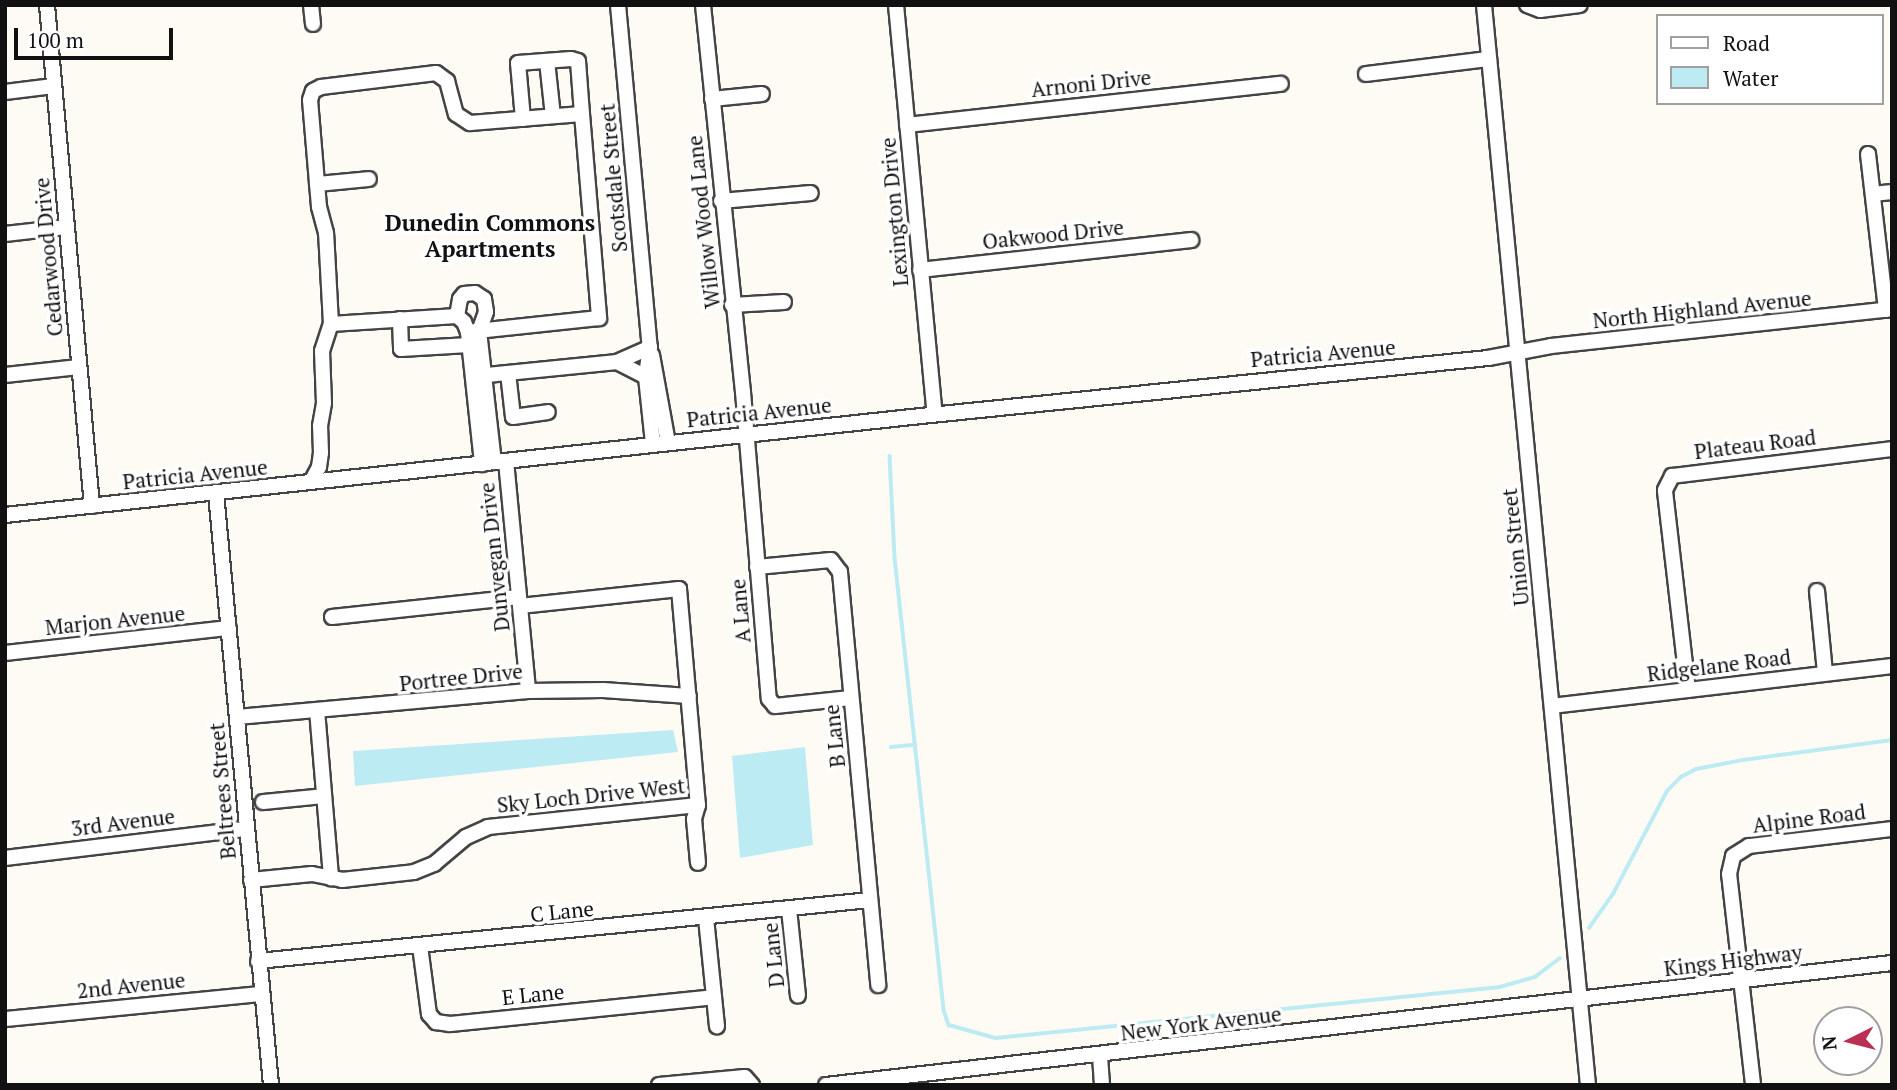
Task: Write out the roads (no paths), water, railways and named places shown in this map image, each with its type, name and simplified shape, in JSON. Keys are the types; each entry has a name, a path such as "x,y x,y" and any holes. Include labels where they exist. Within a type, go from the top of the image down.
{"street":[{"name":"Cedarwood Drive","path":"47,5 92,506"},
{"path":"311,5 313,24"},
{"name":"Scotsdale Street","path":"618,5 650,347 646,377 661,444"},
{"name":"Willow Wood Lane","path":"703,5 746,434"},
{"name":"Lexington Drive","path":"896,5 935,414"},
{"name":"Union Street","path":"1484,5 1588,1085"},
{"path":"1527,5 1541,10 1580,5"},
{"path":"400,319 401,349 599,318 578,61 571,59 518,63 523,119"},
{"path":"1366,74 1489,59"},
{"path":"547,61 553,116"},
{"path":"312,482 321,453 320,426 324,403 322,351 331,324 326,233 319,207 310,100 313,92 321,87 436,73 447,81 453,108 462,119 478,123 582,114"},
{"name":"Arnoni Drive","path":"907,125 1281,84"},
{"path":"5,92 54,86"},
{"path":"712,99 762,94"},
{"path":"1868,153 1889,310"},
{"path":"317,184 369,179"},
{"path":"1873,194 1892,192"},
{"path":"721,201 811,193"},
{"path":"5,233 66,227"},
{"name":"Oakwood Drive","path":"920,270 1191,240"},
{"name":"Dunvegan Drive","path":"457,316 457,307 464,294 480,295 486,305 472,336 519,601 528,691"},
{"path":"732,305 784,302"},
{"name":"North Highland Avenue","path":"1517,352 1550,346 1889,310"},
{"path":"331,324 457,316 472,336"},
{"path":"479,376 617,362 650,347"},
{"name":"Scotsdale Street","path":"650,347 656,365 661,444"},
{"name":"Patricia Avenue","path":"5,515 746,434 1336,374 1517,352"},
{"path":"617,362 646,377"},
{"path":"5,375 79,368"},
{"path":"508,373 513,417 548,412"},
{"name":"A Lane","path":"746,434 769,699 775,706 851,698"},
{"name":"Plateau Road","path":"1688,690 1665,490 1672,476 1892,449"},
{"name":"Beltrees Street","path":"216,493 271,1085"},
{"name":"B Lane","path":"757,567 818,559 831,560 837,564 878,985"},
{"path":"332,617 679,589 698,805 694,819 698,863"},
{"path":"1817,592 1825,673"},
{"name":"Marjon Avenue","path":"5,653 229,628"},
{"name":"Ridgelane Road","path":"1552,706 1892,666"},
{"name":"Portree Drive","path":"237,717 528,691 603,690 689,696"},
{"path":"317,710 331,878"},
{"path":"263,802 324,796"},
{"name":"Sky Loch Drive West","path":"251,880 312,873 342,880 424,869 466,837 488,827 698,805"},
{"name":"3rd Avenue","path":"5,858 246,829"},
{"name":"Alpine Road","path":"1753,1084 1729,874 1733,856 1749,846 1892,829"},
{"name":"C Lane","path":"258,961 870,900"},
{"name":"D Lane","path":"789,909 798,996"},
{"path":"706,918 717,1026"},
{"name":"E Lane","path":"420,946 429,1014 436,1022 450,1024 714,997"},
{"name":"Kings Highway","path":"1580,1000 1892,963"},
{"name":"2nd Avenue","path":"5,1018 261,994"},
{"name":"New York Avenue","path":"836,1084 1580,1000"},
{"path":"1100,1056 1102,1085"},
{"path":"973,1068 975,1085"},
{"path":"659,1085 745,1077 752,1085"}],"water":[{"path":"673,730 678,752 355,786 353,751"},
{"path":"805,747 813,845 740,858 732,756"}],"waterway":[{"path":"890,456 895,558 944,1010 949,1025 996,1038 1500,987 1535,977 1560,958"},
{"path":"1589,928 1613,894 1667,791 1681,777 1696,769 1743,760 1892,740"},
{"path":"891,747 915,745"}],"district":[{"name":"Dunedin Commons Apartments","path":"490,236"}]}
